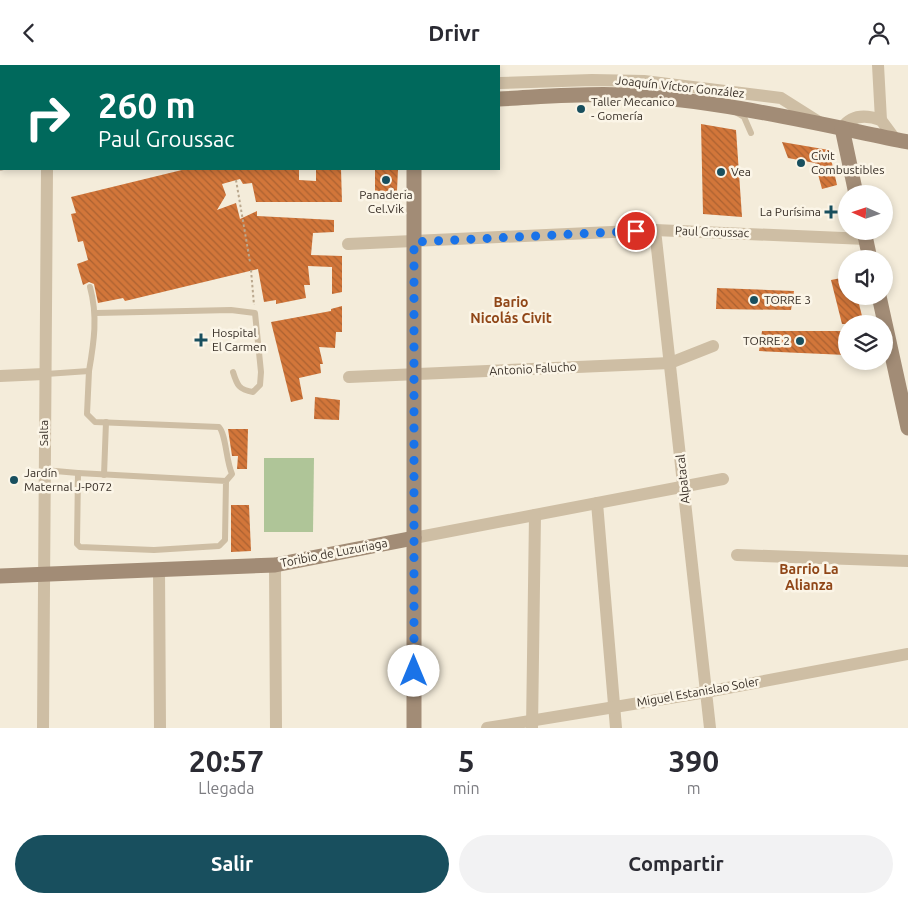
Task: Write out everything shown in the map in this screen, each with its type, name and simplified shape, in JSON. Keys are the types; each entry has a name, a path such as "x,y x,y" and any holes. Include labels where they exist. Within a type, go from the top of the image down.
{"street":[{"path":"878,65 882,120"},
{"name":"Joaquín Víctor González","path":"500,83 592,80 644,81 759,95 785,99 824,124"},
{"name":"Joaquín Víctor González","path":"500,99 616,95 720,106 842,127 902,140"},
{"path":"854,185 842,127 848,121 857,117 882,120 902,140"},
{"name":"Salta","path":"43,728 44,374 47,170"},
{"path":"414,170 414,728"},
{"name":"Paul Groussac","path":"348,245 655,230 838,234"},
{"name":"Alpatacal","path":"655,230 710,728"},
{"path":"881,305 908,428"},
{"name":"Antonio Falucho","path":"349,377 670,363 713,346"},
{"path":"0,376 44,374"},
{"name":"Toribio de Luzuriaga","path":"0,576 275,565 723,479"},
{"path":"597,503 616,728"},
{"path":"532,724 535,515"},
{"path":"737,555 908,561"},
{"path":"275,565 276,728"},
{"path":"158,569 160,728"},
{"name":"Miguel Estanislao Soler","path":"487,728 532,724 614,706 706,692 908,655"}],"lane":[{"path":"720,106 744,117 751,133"},
{"path":"78,473 77,544 84,549 154,550 219,546 225,540 226,481 232,474 226,458 224,435 220,427 95,422 87,414 89,371 96,313 90,287"},
{"path":"96,313 231,310 255,313 261,372 260,385 253,392 243,391 237,386 233,371"},
{"path":"44,374 89,371"},
{"path":"104,475 106,423"},
{"path":"44,470 226,481"}],"path":[{"path":"236,180 250,262"},
{"path":"251,270 255,313"}],"green space":[{"path":"264,458 314,458 313,532 264,532"}],"building":[{"name":"Vea","path":"701,124 736,130 742,217 703,214"},
{"path":"782,142 829,150 837,185 822,189 815,163 788,158"},
{"path":"182,170 299,170 299,180 316,181 316,170 341,170 342,202 256,202 252,183 243,184 240,179 222,184 226,195 217,210 236,203 240,219 257,211 257,216 334,220 334,232 313,233 311,255 342,256 342,292 332,294 332,267 308,266 310,285 304,285 306,298 276,304 276,300 264,302 258,269 125,301 123,298 98,303 94,284 89,282 83,285 77,264 88,260 83,241 78,242 71,214 76,213 71,197"},
{"name":"Panaderia Cel.Vik","path":"375,170 398,170 397,191 375,193"},
{"path":"838,279 838,305 859,305 862,315 840,315 831,280"},
{"name":"TORRE 3","path":"717,288 794,291 791,310 716,309"},
{"path":"342,306 342,332 336,332 335,348 319,347 323,364 320,364 321,373 299,378 303,399 291,402 271,322 331,311 331,309"},
{"name":"TORRE 2","path":"762,331 838,331 838,355 759,351"},
{"path":"315,397 340,400 339,420 314,419"},
{"path":"228,429 248,429 247,469 237,469 238,456 232,456"},
{"path":"231,505 249,505 251,551 231,552"}],"place":[{"name":"Taller Mecanico - Gomería","path":"581,109"},
{"name":"Civit Combustibles","path":"801,163"},
{"name":"Vea","path":"721,172"},
{"name":"Panaderia Cel.Vik","path":"386,180"},
{"name":"La Purísima","path":"831,212"},
{"name":"TORRE 3","path":"754,300"},
{"name":"Hospital El Carmen","path":"201,340"},
{"name":"TORRE 2","path":"800,341"},
{"name":"Jardín Maternal J-P072","path":"14,480"}],"district":[{"name":"Bario Nicolás Civit","path":"511,310"},
{"name":"Barrio La Alianza","path":"809,577"}],"route":[{"path":"414,671 414,242 636,231"}]}
